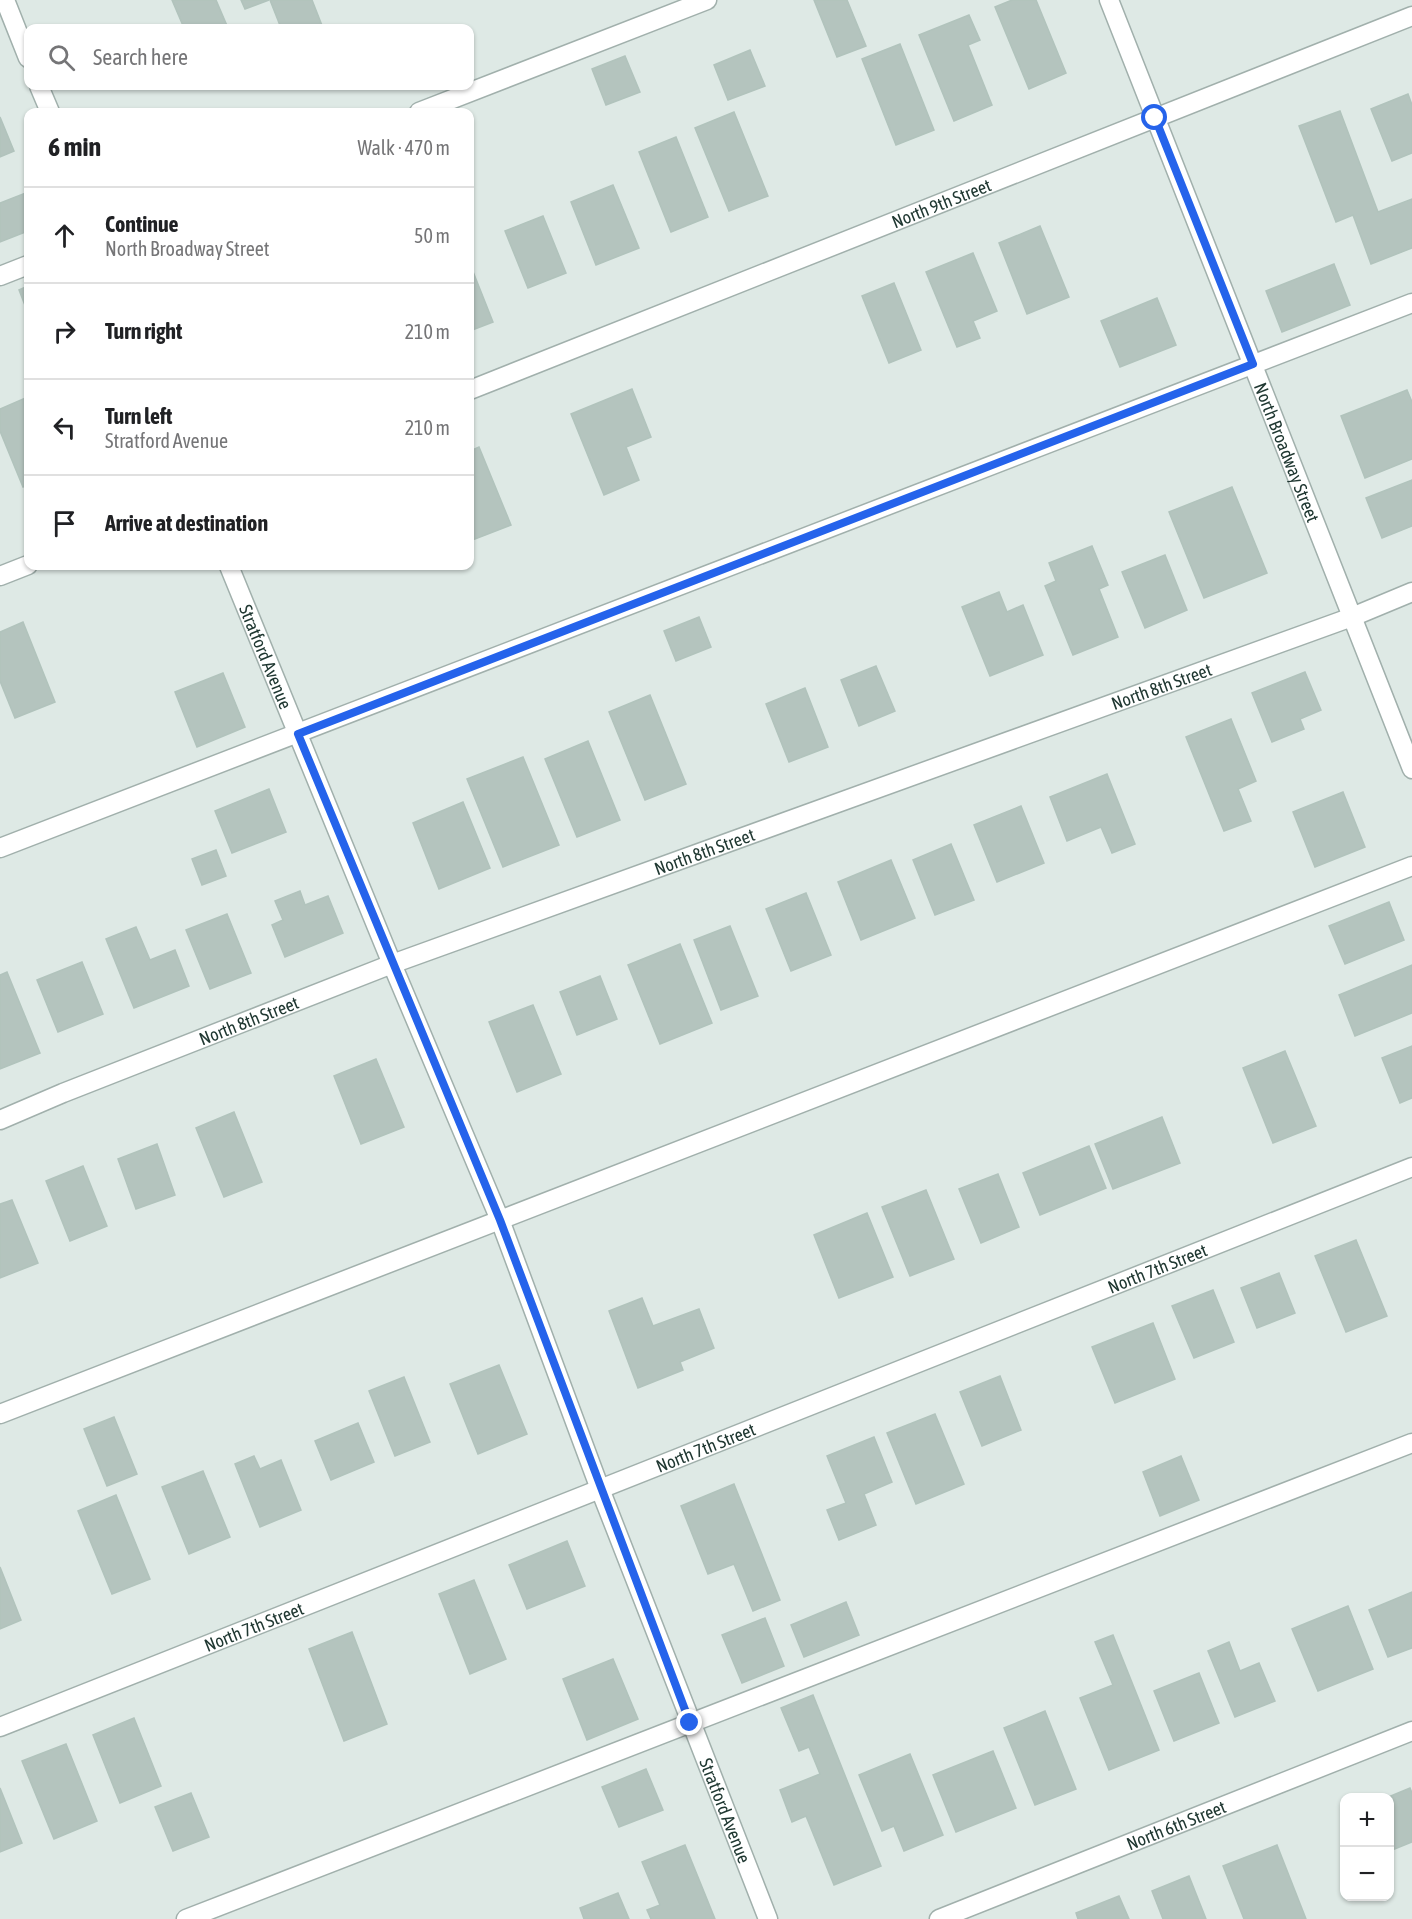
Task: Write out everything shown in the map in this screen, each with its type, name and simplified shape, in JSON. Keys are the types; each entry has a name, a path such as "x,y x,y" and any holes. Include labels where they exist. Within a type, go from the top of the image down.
{"street":[{"path":"5,0 24,48"},
{"path":"430,108 707,0"},
{"name":"North Broadway Street","path":"1109,0 1412,769"},
{"name":"North 9th Street","path":"474,388 1412,16"},
{"path":"41,90 48,108"},
{"path":"0,276 24,267"},
{"path":"0,848 1412,303"},
{"path":"0,576 24,567"},
{"name":"Stratford Avenue","path":"231,570 500,1220 600,1489 768,1919"},
{"name":"North 8th Street","path":"0,1120 392,964 1352,617 1412,592"},
{"path":"0,1414 1412,866"},
{"name":"North 7th Street","path":"0,1727 1412,1167"},
{"path":"186,1919 1412,1443"},
{"name":"North 6th Street","path":"939,1919 1412,1731"}],"building":[{"path":"172,0 216,0 226,24 182,24"},
{"path":"241,0 269,0 245,9"},
{"path":"270,0 312,0 321,24 279,24"},
{"path":"814,0 847,0 866,46 837,57"},
{"path":"1012,0 1036,0 1066,73 1029,89 995,7"},
{"path":"969,15 980,40 968,45 992,105 954,121 919,35"},
{"path":"900,44 934,130 896,145 862,59"},
{"path":"750,50 765,86 728,100 714,65"},
{"path":"625,56 640,92 606,105 592,69"},
{"path":"1408,94 1412,105 1412,153 1392,161 1371,109"},
{"path":"1340,111 1378,212 1412,199 1412,248 1371,264 1353,215 1336,222 1299,126"},
{"path":"734,112 768,196 729,211 695,128"},
{"path":"0,117 14,151 0,157"},
{"path":"676,137 708,217 671,232 639,152"},
{"path":"613,185 639,248 596,265 571,202"},
{"path":"24,194 24,233 0,242 0,203"},
{"path":"543,216 566,273 528,288 505,231"},
{"path":"1040,226 1069,297 1027,314 999,243"},
{"path":"973,253 997,311 973,321 980,338 957,347 926,272"},
{"path":"1334,264 1350,305 1282,332 1266,291"},
{"path":"474,274 493,322 474,329"},
{"path":"894,283 921,350 889,363 862,296"},
{"path":"24,288 24,303 19,290"},
{"path":"1157,298 1176,345 1120,367 1101,321"},
{"path":"632,389 651,437 626,447 639,480 604,495 571,414"},
{"path":"1407,390 1412,402 1412,459 1365,478 1341,416"},
{"path":"24,399 23,487 0,431 0,409"},
{"path":"479,447 511,525 474,539 474,449"},
{"path":"1412,480 1412,526 1382,538 1366,498"},
{"path":"1232,487 1267,573 1204,598 1169,512"},
{"path":"1092,546 1108,585 1099,589 1118,637 1073,655 1045,586 1056,581 1049,563"},
{"path":"1165,555 1187,610 1145,628 1122,572"},
{"path":"999,592 1007,612 1023,605 1043,655 990,676 962,607"},
{"path":"699,617 711,647 676,661 664,631"},
{"path":"23,622 55,702 15,718 0,681 0,632"},
{"path":"876,666 895,711 859,726 841,680"},
{"path":"1305,672 1321,710 1300,719 1304,729 1272,742 1252,693"},
{"path":"223,673 245,727 197,747 175,692"},
{"path":"805,688 828,747 789,762 766,704"},
{"path":"650,695 686,784 645,800 609,712"},
{"path":"1231,719 1256,781 1238,789 1251,821 1224,831 1186,737"},
{"path":"588,741 620,820 577,837 545,759"},
{"path":"523,757 559,845 503,867 467,779"},
{"path":"1107,774 1135,844 1112,853 1101,827 1067,841 1050,797"},
{"path":"269,789 286,832 232,853 215,811"},
{"path":"1343,792 1365,847 1315,867 1293,812"},
{"path":"463,802 490,868 439,889 413,823"},
{"path":"1021,806 1044,863 997,882 974,825"},
{"path":"951,844 974,900 935,915 913,860"},
{"path":"216,850 226,876 202,885 192,859"},
{"path":"891,860 915,918 861,940 838,882"},
{"path":"300,891 305,905 328,896 343,933 285,957 272,925 283,920 275,901"},
{"path":"806,893 831,955 791,971 766,909"},
{"path":"1389,902 1404,940 1345,964 1329,926"},
{"path":"227,914 251,973 210,989 186,930"},
{"path":"730,926 758,996 721,1010 694,940"},
{"path":"136,927 150,960 175,950 189,986 134,1008 106,939"},
{"path":"680,944 712,1023 660,1044 628,965"},
{"path":"82,962 103,1014 58,1032 37,980"},
{"path":"1412,965 1412,1013 1355,1036 1339,995"},
{"path":"7,972 40,1053 0,1069 0,975"},
{"path":"600,976 617,1019 577,1035 560,992"},
{"path":"533,1005 561,1074 517,1092 489,1022"},
{"path":"1412,1046 1412,1098 1400,1103 1382,1058"},
{"path":"1285,1051 1316,1126 1273,1143 1243,1068"},
{"path":"376,1059 404,1127 361,1144 334,1076"},
{"path":"234,1112 262,1182 224,1197 196,1128"},
{"path":"1162,1117 1180,1163 1113,1189 1095,1144"},
{"path":"157,1144 175,1195 136,1209 118,1159"},
{"path":"1089,1146 1106,1188 1040,1215 1023,1173"},
{"path":"83,1166 107,1226 70,1241 46,1181"},
{"path":"998,1174 1019,1227 981,1243 959,1189"},
{"path":"926,1190 954,1259 910,1276 882,1207"},
{"path":"12,1200 38,1263 0,1278 0,1204"},
{"path":"867,1213 893,1277 839,1298 814,1235"},
{"path":"1356,1240 1387,1316 1346,1332 1315,1256"},
{"path":"1279,1273 1295,1313 1257,1328 1241,1288"},
{"path":"1213,1290 1234,1342 1194,1358 1172,1306"},
{"path":"642,1298 653,1326 699,1309 714,1348 680,1362 683,1370 638,1388 609,1311"},
{"path":"1153,1323 1175,1379 1115,1403 1092,1347"},
{"path":"499,1365 527,1434 478,1454 450,1384"},
{"path":"1000,1376 1021,1430 982,1446 960,1392"},
{"path":"404,1377 430,1442 395,1456 369,1391"},
{"path":"935,1414 964,1484 916,1504 887,1433"},
{"path":"114,1417 137,1474 107,1486 84,1429"},
{"path":"358,1423 374,1462 331,1480 315,1441"},
{"path":"874,1437 892,1482 864,1494 876,1525 839,1540 827,1510 846,1503 827,1456"},
{"path":"254,1456 260,1469 281,1460 301,1510 260,1527 235,1464"},
{"path":"1181,1456 1199,1500 1160,1516 1143,1472"},
{"path":"203,1471 230,1537 189,1554 162,1487"},
{"path":"734,1484 780,1600 753,1611 734,1564 708,1574 681,1506"},
{"path":"116,1495 150,1579 112,1594 78,1511"},
{"path":"567,1541 585,1586 527,1609 509,1565"},
{"path":"0,1567 21,1620 0,1629"},
{"path":"474,1580 506,1659 470,1674 439,1594"},
{"path":"1412,1592 1412,1648 1388,1657 1369,1610"},
{"path":"846,1602 859,1635 804,1657 791,1625"},
{"path":"1348,1606 1373,1669 1318,1691 1292,1629"},
{"path":"765,1618 784,1666 742,1683 722,1635"},
{"path":"352,1632 387,1724 344,1741 309,1649"},
{"path":"1113,1635 1159,1750 1109,1770 1080,1698 1113,1685 1095,1642"},
{"path":"1229,1642 1240,1671 1259,1663 1275,1701 1235,1717 1208,1651"},
{"path":"613,1659 638,1719 587,1740 563,1679"},
{"path":"1199,1673 1219,1723 1174,1741 1154,1691"},
{"path":"813,1695 881,1866 834,1885 806,1816 792,1822 780,1790 820,1774 809,1747 799,1751 781,1708"},
{"path":"1045,1711 1076,1789 1035,1805 1004,1728"},
{"path":"134,1718 161,1786 120,1803 93,1735"},
{"path":"66,1744 97,1821 54,1839 22,1761"},
{"path":"993,1751 1016,1808 956,1832 933,1775"},
{"path":"910,1754 943,1835 904,1851 894,1826 882,1831 859,1775"},
{"path":"646,1769 663,1810 619,1827 602,1787"},
{"path":"0,1788 22,1843 0,1852"},
{"path":"1410,1788 1412,1793 1412,1842 1394,1849 1394,1847 1394,1795"},
{"path":"191,1793 209,1837 173,1851 155,1807"},
{"path":"685,1845 715,1919 651,1919 647,1910 660,1905 642,1862"},
{"path":"1277,1845 1306,1919 1244,1919 1223,1866"},
{"path":"1189,1876 1206,1919 1163,1919 1152,1891"},
{"path":"618,1893 629,1919 584,1919 580,1908"},
{"path":"1119,1896 1129,1919 1078,1919 1076,1913"}],"route":[{"path":"690,1723 500,1220 298,734 1253,364 1155,118"}]}
